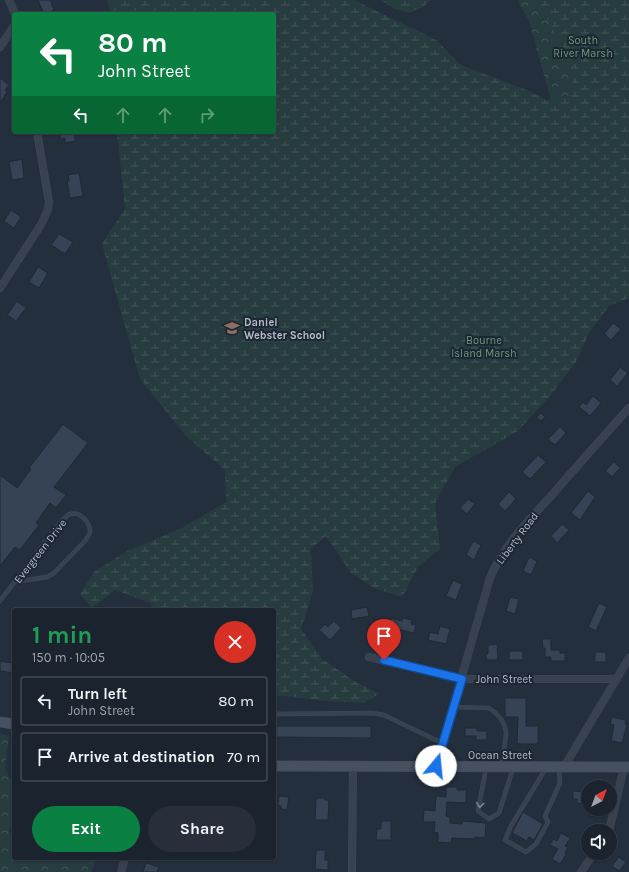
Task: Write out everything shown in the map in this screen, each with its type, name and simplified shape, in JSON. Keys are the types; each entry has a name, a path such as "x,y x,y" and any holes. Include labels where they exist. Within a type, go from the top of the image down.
{"main road":[{"path":"0,722 12,724"},
{"name":"Ocean Street","path":"276,766 627,767"}],"street":[{"path":"9,0 14,12"},
{"path":"0,47 12,29"},
{"path":"0,288 42,223 48,209 49,202 37,134"},
{"name":"Liberty Road","path":"436,766 490,578 501,556 527,522 629,408"},
{"name":"John Street","path":"369,657 462,679 617,679"},
{"path":"562,767 629,658"},
{"path":"352,872 353,766"},
{"path":"611,824 627,767"},
{"path":"121,872 124,860"},
{"path":"581,872 589,860"}],"lane":[{"name":"Evergreen Drive","path":"0,601 62,520 69,514 79,514 85,519 90,532 88,536 54,573 47,578 15,582"},
{"path":"454,707 489,708 503,722 506,734 502,767"},
{"path":"276,714 372,713 384,715 443,744"},
{"path":"486,767 478,811 489,819 499,813 513,767"},
{"path":"546,767 511,826 505,840 526,852 536,844 548,822 545,816 560,783 562,767"}],"green space":[{"path":"107,0 354,0 436,40 461,65 529,91 546,100 570,99 575,69 536,0 629,0 629,298 609,306 589,333 576,362 549,397 518,431 455,467 435,503 440,549 418,567 402,597 374,588 351,573 326,536 311,549 313,591 301,629 322,659 354,681 379,694 363,703 276,695 276,608 152,608 151,603 115,590 92,608 80,594 94,572 129,550 180,529 226,502 225,470 186,436 140,379 102,244 125,209 117,134 276,134 276,12 110,12"},
{"path":"381,0 431,0 424,6 409,13 393,8"},
{"name":"South River Marsh","path":"517,0 629,0 557,122 529,21"},
{"path":"0,733 9,736 5,769 12,781 12,822 9,833 12,834 12,860 96,860 91,872 0,872"}],"building":[{"path":"38,0 50,0 54,10 43,12"},
{"path":"0,78 9,85 5,90 7,92 0,103"},
{"path":"60,134 74,134 75,141 65,143 65,138 60,139"},
{"path":"22,159 24,178 12,180 9,162"},
{"path":"79,173 83,196 70,198 67,181 69,181 68,175"},
{"path":"11,210 21,217 14,228 4,221"},
{"path":"59,234 73,242 65,254 51,245"},
{"path":"38,267 48,273 39,288 29,282"},
{"path":"17,301 26,308 16,321 7,315"},
{"path":"613,323 621,329 611,340 604,334"},
{"path":"620,367 628,373 617,386 610,380"},
{"path":"593,396 601,403 590,416 579,407 583,402 586,405"},
{"path":"541,413 545,417 541,421 536,417"},
{"path":"63,424 88,443 54,487 66,495 56,508 50,503 36,523 39,525 20,550 15,547 0,566 0,475 17,488 31,469 29,468"},
{"path":"560,427 566,433 555,445 548,439"},
{"path":"538,455 546,462 530,479 522,472"},
{"path":"614,462 620,468 612,477 605,471"},
{"path":"588,491 595,497 580,520 571,513"},
{"path":"509,492 516,499 505,511 498,504"},
{"path":"468,499 475,504 467,514 460,508"},
{"path":"562,524 569,530 557,543 551,536"},
{"path":"473,541 481,545 474,560 466,555"},
{"path":"529,557 537,561 531,575 523,571"},
{"path":"453,580 462,584 456,600 446,596"},
{"path":"510,597 519,599 515,614 506,611"},
{"path":"599,603 607,607 596,631 588,627"},
{"path":"367,607 369,616 352,619 351,610"},
{"path":"391,618 402,621 403,618 412,620 411,624 416,625 414,633 389,627"},
{"path":"334,621 341,628 330,640 319,630 325,624 328,627"},
{"path":"440,626 450,629 446,644 428,640 430,632 438,634"},
{"path":"542,639 551,639 551,650 560,650 560,653 565,653 565,661 551,661 551,657 545,657 545,648 543,648"},
{"path":"497,644 498,660 486,660 488,645"},
{"path":"509,651 523,651 523,660 509,660"},
{"path":"595,652 606,652 606,662 595,662"},
{"path":"0,661 12,663 12,673 0,671"},
{"path":"505,698 526,698 526,726 538,726 538,744 517,744 518,717 505,717"},
{"path":"612,717 626,720 625,724 627,725 622,743 611,741 614,725 610,724"},
{"path":"276,726 371,726 371,738 276,737"},
{"path":"465,728 477,728 477,731 487,731 487,740 476,740 476,736 465,736"},
{"path":"446,787 457,787 457,790 466,790 466,803 447,802 446,816 450,817 450,823 462,824 462,821 486,823 485,838 452,838 451,843 438,842 438,833 434,832 435,822 423,822 424,810 435,811 436,796 446,797"},
{"path":"573,791 581,792 581,804 577,803 577,799 573,799"},
{"path":"279,796 289,797 287,810 281,809 281,806 278,805"},
{"path":"316,798 325,798 325,800 329,800 328,820 315,820"},
{"path":"523,812 543,824 534,840 529,837 527,841 512,833"},
{"path":"381,821 391,821 391,840 376,840 377,829 381,829"},
{"path":"561,833 570,838 565,846 568,847 565,853 567,853 560,864 552,859 558,849 550,845 553,839 557,841"},
{"path":"316,850 325,850 325,860 328,860 328,870 315,869"},
{"path":"619,857 626,862 619,871 612,866"},
{"path":"146,863 159,867 157,872 143,872"}],"place":[{"name":"Daniel Webster School","path":"232,328"}],"route":[{"path":"384,660 462,679 436,766"}],"park label":[{"name":"Bourne Island Marsh","path":"484,346"}]}
